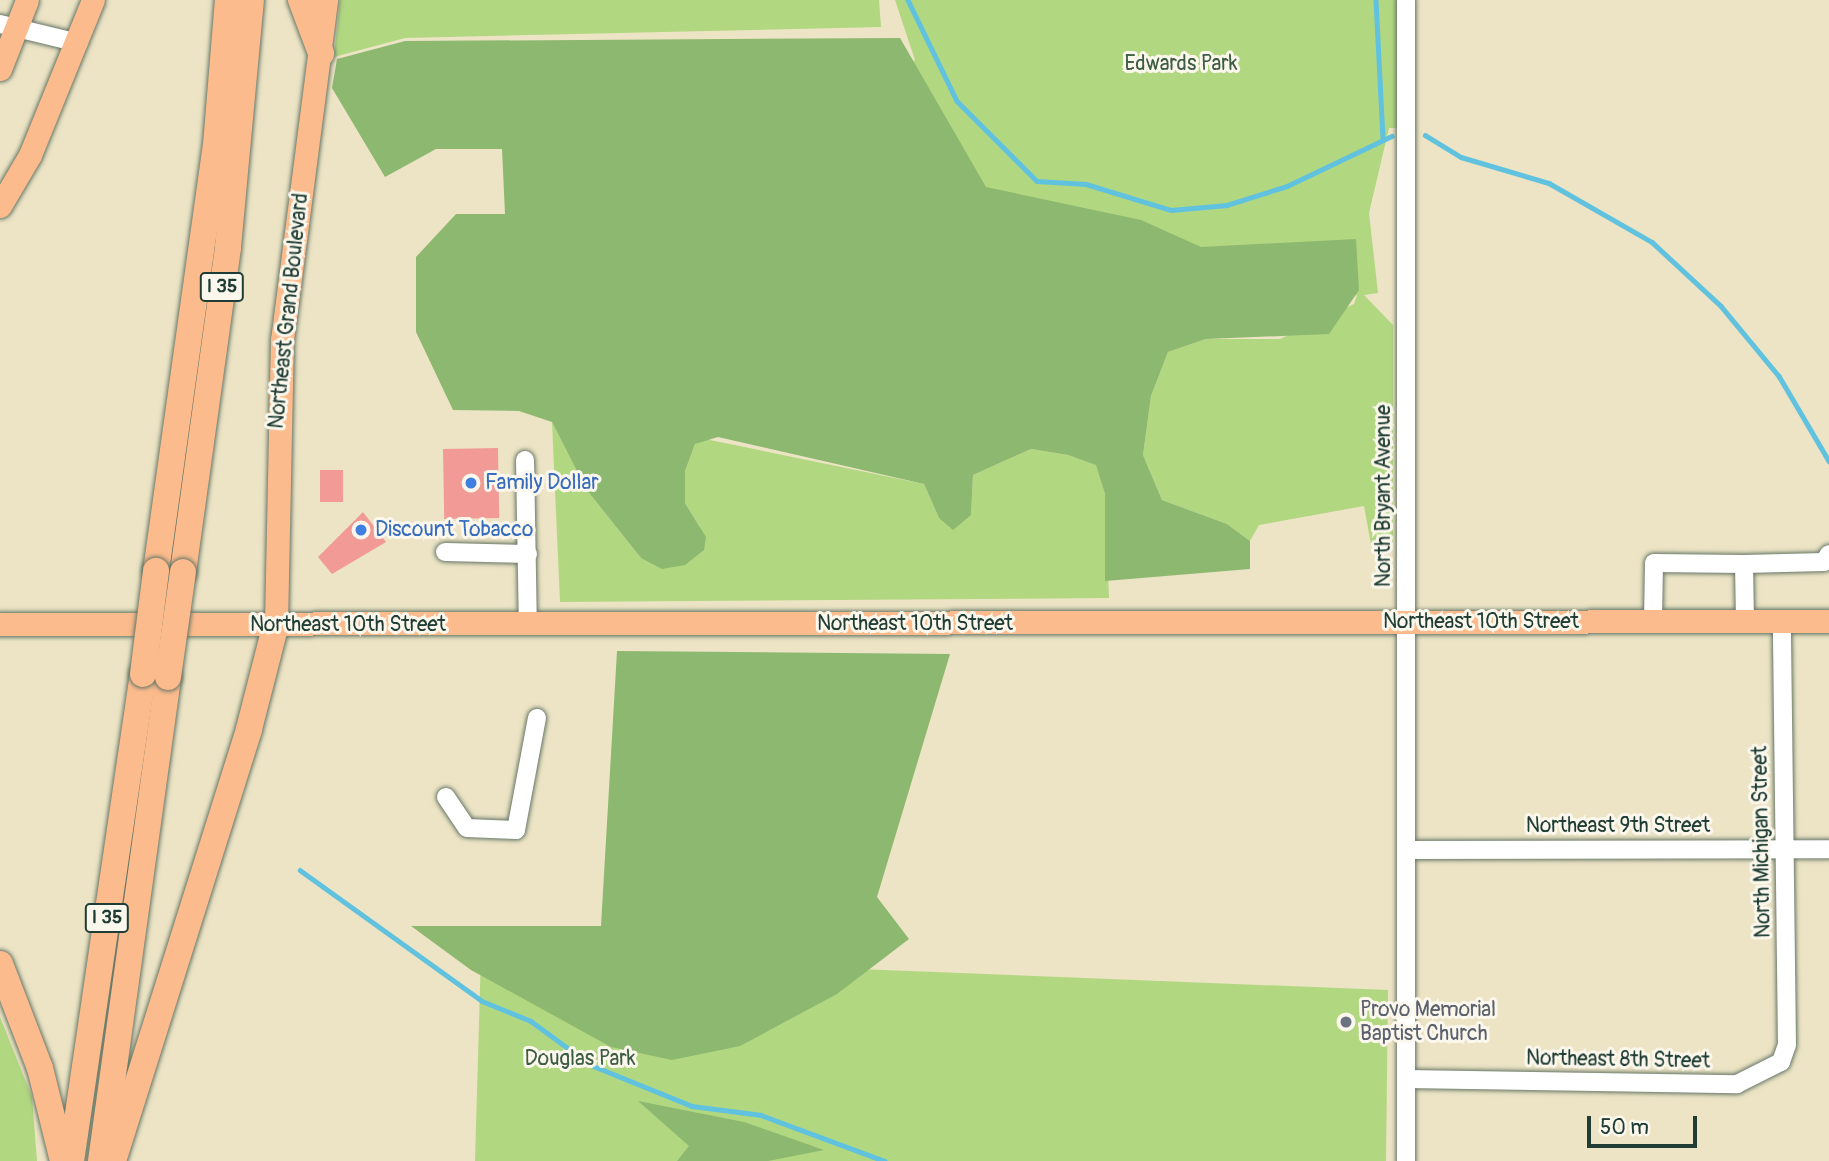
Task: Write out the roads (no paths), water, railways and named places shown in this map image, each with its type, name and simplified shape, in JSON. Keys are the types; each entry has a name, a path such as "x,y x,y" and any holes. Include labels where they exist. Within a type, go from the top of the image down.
{"highway":[{"name":"I 35","path":"101,1161 155,676 156,571 213,170 228,0"},
{"name":"I 35","path":"71,1161 155,676 183,572 229,233 251,0"},
{"path":"301,0 321,53"},
{"path":"113,1161 276,624"},
{"path":"0,964 40,1068 63,1161"}],"main road":[{"path":"0,69 9,25 27,0"},
{"path":"0,206 79,43 93,0"},
{"name":"Northeast Grand Boulevard","path":"276,624 279,375 326,0"},
{"name":"Northeast 10th Street","path":"0,624 1829,621"}],"street":[{"name":"North Bryant Avenue","path":"1406,0 1406,1161"},
{"path":"9,25 79,43"},
{"path":"525,460 528,624"},
{"path":"445,552 528,554"},
{"path":"1653,621 1654,563 1824,562 1829,554"},
{"path":"1744,564 1745,621"},
{"name":"North Michigan Street","path":"1782,1062 1787,1045 1783,621"},
{"path":"446,797 467,828 516,830 537,718"},
{"name":"Northeast 9th Street","path":"1407,850 1829,849"},
{"name":"Northeast 8th Street","path":"1406,1079 1737,1084 1782,1062"}],"waterway":[{"path":"908,0 957,101 1037,181 1086,184 1171,210 1227,205 1287,186 1392,136"},
{"path":"1376,0 1383,139"},
{"path":"1425,135 1461,157 1549,183 1652,242 1721,306 1779,376 1829,461"},
{"path":"300,870 482,1001 531,1021 591,1065 692,1106 761,1115 885,1161"}],"place":[{"name":"Family Dollar","path":"471,483"},
{"name":"Discount Tobacco","path":"361,530"},
{"name":"Provo Memorial Baptist Church","path":"1346,1022"}],"park label":[{"name":"Edwards Park","path":"1181,64"},
{"name":"Douglas Park","path":"580,1059"}]}
